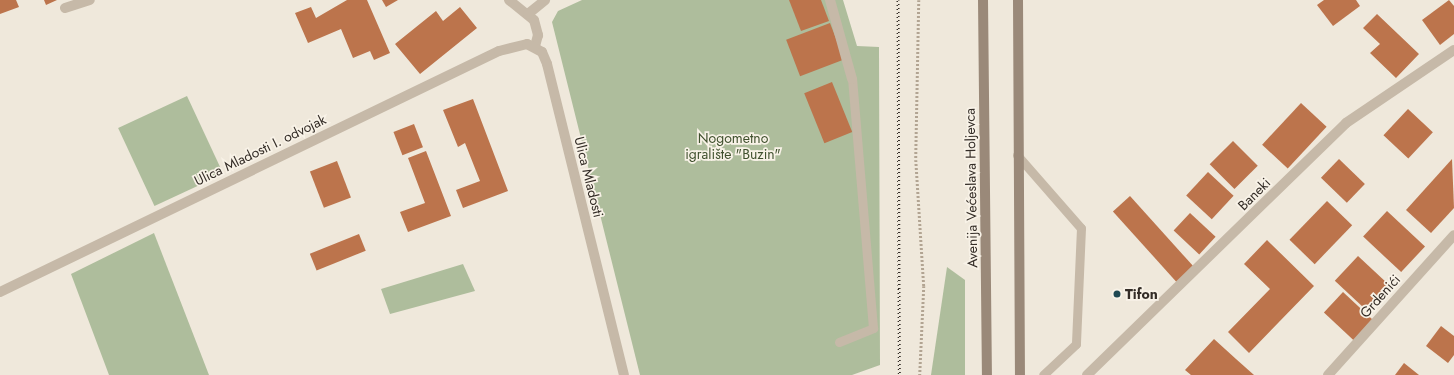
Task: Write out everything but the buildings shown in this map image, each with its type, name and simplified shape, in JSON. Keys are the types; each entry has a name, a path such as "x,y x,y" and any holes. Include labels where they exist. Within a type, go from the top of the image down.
{"main road":[{"name":"Avenija Većeslava Holjevca","path":"983,0 987,375"},
{"path":"1018,0 1017,155 1020,375"}],"street":[{"path":"65,8 90,0"},
{"path":"509,0 528,14 536,27 535,46"},
{"path":"528,14 545,0"},
{"path":"830,0 852,79"},
{"name":"Ulica Mladosti I. odvojak","path":"0,292 499,51 516,45 535,46"},
{"name":"Ulica Mladosti","path":"535,46 546,64 624,375"},
{"name":"Baneki","path":"1087,375 1346,123 1454,50"},
{"name":"Grdenići","path":"1328,375 1454,235"}],"lane":[{"path":"839,342 873,328 852,79"},
{"path":"1017,155 1081,228 1076,344 1043,375"}],"path":[{"path":"919,0 916,160 924,286 920,375"}],"green space":[{"name":"Nogometno igralište \"Buzin\"","path":"582,0 843,0 857,46 879,47 880,365 852,375 640,375 552,22 558,11"},
{"path":"187,96 223,174 154,206 118,128"},
{"path":"154,233 209,375 109,375 71,274"},
{"path":"463,264 475,291 390,314 381,289"},
{"path":"947,267 965,280 965,375 931,375"}],"railway":[{"path":"898,0 899,375"}],"place":[{"name":"Tifon","path":"1117,294"}]}
